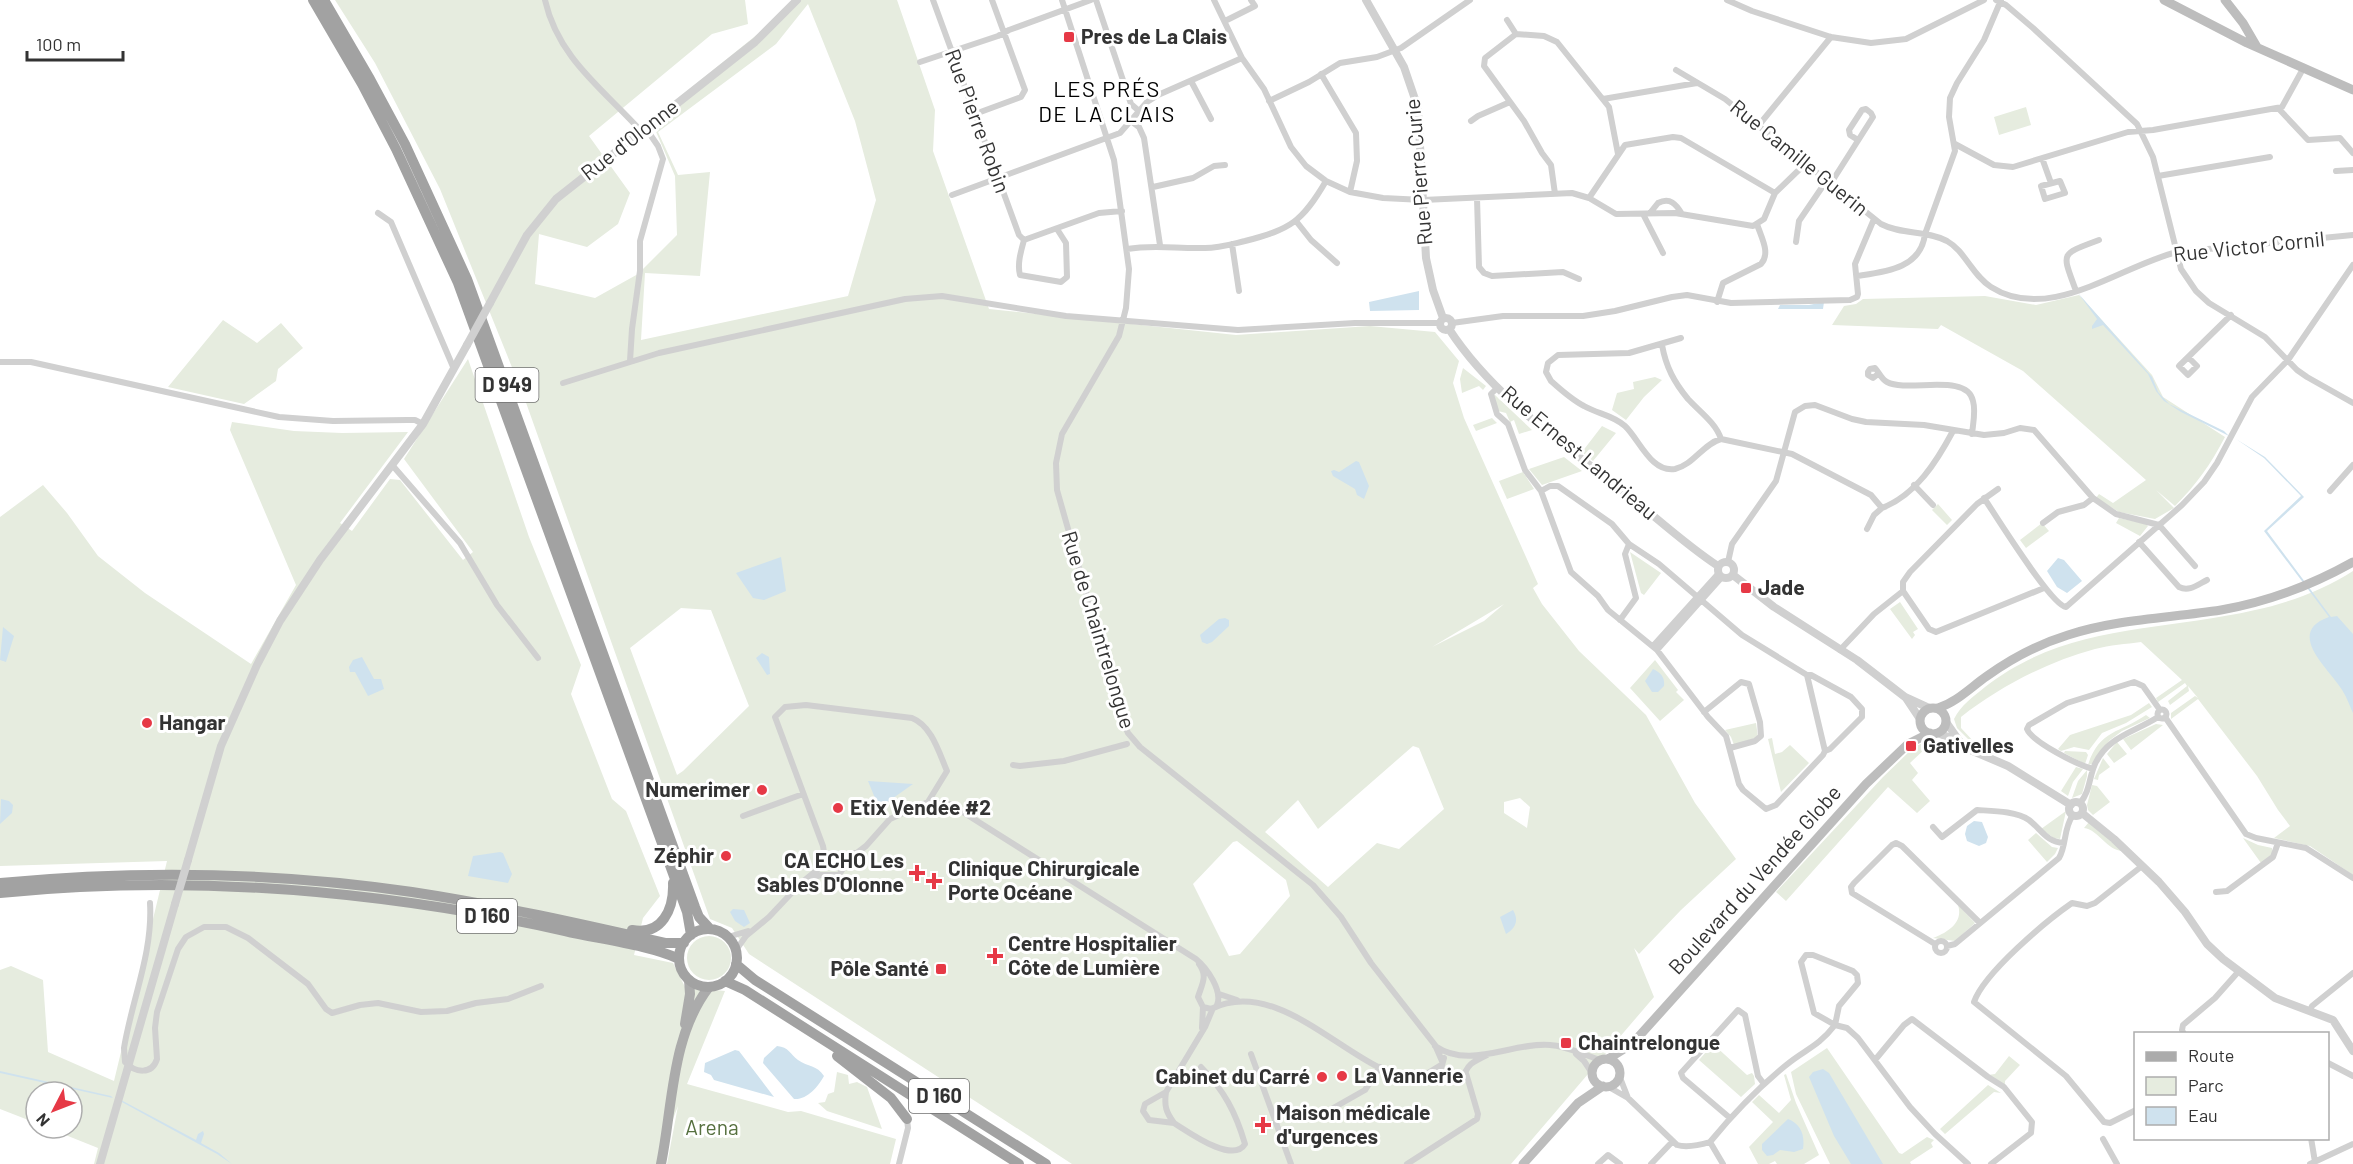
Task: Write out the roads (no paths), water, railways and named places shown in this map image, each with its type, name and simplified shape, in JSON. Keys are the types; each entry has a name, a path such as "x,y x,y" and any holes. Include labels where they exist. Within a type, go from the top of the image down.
{"highway":[{"name":"D 949","path":"313,0 385,127 452,268 480,339 690,921 687,939"},
{"name":"D 949","path":"324,0 394,122 467,279 695,907 710,929"},
{"path":"586,926 639,932 654,926 665,917 671,908 674,897 673,874"},
{"name":"D 160","path":"0,883 153,875 278,878 438,896 665,944 687,939"},
{"name":"D 160","path":"0,893 144,885 227,886 308,891 394,901 534,924 658,952 679,959"},
{"path":"710,929 728,937 736,950 736,964 726,981 710,987 689,980 684,974 679,959 687,939 710,929"},
{"name":"D 160","path":"736,964 756,980 1046,1164"},
{"name":"D 160","path":"726,981 739,986 1019,1164"},
{"path":"780,1012 883,1091 907,1119"},
{"path":"976,1137 1000,1157 1004,1164"}],"main road":[{"path":"2164,0 2238,38 2353,90"},
{"path":"2225,0 2258,47"},
{"path":"1962,696 1942,730 1934,733 1924,729 1920,721 1933,708 1962,696 2012,660 2061,637 2102,626 2222,610 2253,603 2301,587 2353,562"},
{"path":"1933,708 1945,714 1946,720"},
{"name":"Boulevard du Vendée Globe","path":"1619,1072 1632,1044 1854,797 1908,744 1920,721"},
{"name":"Boulevard du Vendée Globe","path":"1908,744 1934,733"},
{"path":"683,1043 690,994 689,980"},
{"path":"661,1164 678,1060 691,1019 710,987"},
{"name":"Boulevard du Vendée Globe","path":"1604,1060 1632,1044"},
{"path":"1524,1164 1578,1103 1592,1075 1594,1065 1604,1060 1614,1062 1619,1072 1615,1083 1605,1086 1578,1103"},
{"path":"1592,1075 1599,1084 1605,1086"}],"street":[{"path":"545,0 554,31 566,49 611,103 643,129 658,146 663,159 640,241 640,271 630,341 630,361"},
{"name":"Rue d'Olonne","path":"100,1164 221,746 267,647 307,578 423,424 527,235 547,209 573,184 755,42 797,0"},
{"name":"Rue Pierre Robin","path":"933,0 1019,235 1024,240"},
{"path":"975,114 1021,97 1025,90 992,0"},
{"name":"Rue de Chaintrelongue","path":"1062,0 1114,160 1127,249 1129,283 1124,321 1119,336 1062,434 1056,463 1056,478 1060,505 1125,726 1132,739 1140,747 1313,885 1341,917 1371,963 1435,1045 1441,1063"},
{"path":"920,62 1091,0"},
{"path":"1096,0 1131,104 1139,111"},
{"path":"1214,0 1242,58 1269,101 1291,147 1306,165 1326,181 1350,192 1383,198 1423,200 1572,193 1588,198 1616,214 1682,214 1748,226 1757,224 1766,215 1775,193 1806,163"},
{"path":"1225,21 1255,6 1251,0"},
{"name":"Rue Pierre Curie","path":"1366,0 1395,50 1412,86 1418,108 1424,237 1429,272 1441,320"},
{"path":"1269,101 1309,82 1340,63 1377,57 1395,50 1470,0"},
{"path":"1727,0 1831,37 1859,43 1897,41 1927,29 1974,3 1984,0"},
{"path":"1857,276 1883,272 1905,265 1912,260 1924,243 1925,234 1953,158 1955,144 1949,117 1950,99 1957,83 1984,40 1999,0 2125,112 2140,130 2147,141 2181,269 2189,284 2209,303 2265,337 2297,370 2353,403"},
{"path":"1507,20 1516,34"},
{"path":"2238,38 2244,36 2248,30"},
{"path":"1555,194 1552,168 1484,66 1485,58 1516,34 1544,36 1557,42 1609,107 1618,154"},
{"path":"1760,125 1831,37"},
{"path":"952,195 1120,133 1147,102 1158,95 1242,58"},
{"path":"1955,144 2000,167 2013,167 2128,132 2212,121 2278,108 2284,104 2304,67"},
{"name":"Rue Camille Guerin","path":"1676,70 1725,99 1760,125 1874,219 1894,229 1925,234"},
{"path":"1321,74 1356,133 1357,161 1350,192"},
{"path":"1191,81 1211,120"},
{"path":"1603,99 1698,83"},
{"path":"1471,121 1510,102"},
{"path":"2278,108 2308,140 2340,138 2353,153"},
{"path":"1796,242 1799,221 1829,182 1858,140 1873,117 1866,109 1862,110 1849,130 1850,135 1858,140"},
{"path":"1131,121 1139,127 1144,138 1160,245"},
{"path":"1588,198 1623,147 1629,144 1677,137 1775,193"},
{"path":"2158,176 2270,157"},
{"path":"2042,158 2051,183"},
{"path":"1153,188 1193,178 1214,166 1225,165"},
{"path":"2336,171 2353,170"},
{"path":"1127,249 1160,245 1208,248 1280,231 1296,221 1311,206 1326,181"},
{"path":"1477,198 1479,267 1484,273 1492,276 1563,272 1579,279"},
{"path":"1647,214 1658,202 1669,201 1673,202 1682,214"},
{"path":"1057,229 1066,243 1067,277 1061,282 1020,275 1021,250 1024,240 1099,213 1122,211"},
{"path":"378,213 391,222 454,369"},
{"path":"1647,214 1663,253"},
{"path":"1450,326 1503,316 1583,315 1615,311 1687,295 1731,303 1850,300 1858,294 1855,264 1874,219"},
{"path":"1296,221 1311,240 1337,263"},
{"path":"1717,302 1723,283 1761,264 1765,259 1766,252 1757,224"},
{"name":"Rue Victor Cornil","path":"1925,234 1949,242 1979,278 1991,287 2013,297 2040,300 2076,291 2177,252 2353,235"},
{"path":"2076,291 2065,261 2067,254 2099,240"},
{"path":"1232,244 1239,291"},
{"path":"1984,498 2044,588 2063,608 2069,605 2182,505 2204,482 2217,463 2252,397 2288,360 2353,266"},
{"path":"562,383 630,361 764,329 931,296 963,298 1050,314 1238,330 1441,320"},
{"path":"2188,357 2231,315"},
{"name":"Rue Ernest Landrieau","path":"1441,320 1441,329 1450,326 1497,387 1546,432 1720,572"},
{"path":"1681,338 1622,354 1558,355 1548,363 1547,376 1582,406 1622,423 1649,458 1663,468 1679,468 1721,439 1784,452 1871,495 1882,508"},
{"path":"1662,345 1667,366 1673,378 1688,399 1716,429 1721,439"},
{"path":"0,362 31,362 279,417 333,421 415,420 423,424"},
{"path":"1878,374 1887,382 1905,385 1961,386 1970,393 1974,402 1972,434"},
{"path":"1497,387 1491,394 1497,414 1508,424 1525,470 1540,491 1571,572 1620,620 1655,648 1726,736 1739,784 1743,790 1766,809 1776,805 1825,751 1830,749 1862,717 1862,709 1851,697 1807,675 1739,633 1659,564 1629,544 1617,528 1558,486 1550,486 1540,491"},
{"path":"1728,562 1732,544 1776,481 1796,412 1808,405 1827,408 1858,421 1924,425 1972,434 2000,433 2020,428 2034,430 2093,498 2116,514 2159,525 2195,566"},
{"path":"1867,529 1874,515 1895,501 1933,467 1953,431"},
{"path":"393,465 460,543 496,604 538,658"},
{"path":"2330,491 2353,465"},
{"path":"1914,485 1933,505"},
{"path":"1840,650 1883,606 1903,591 1906,578 1984,498 1998,489"},
{"path":"2043,523 2058,512 2084,505 2093,498"},
{"path":"2139,542 2179,587 2185,590 2207,580"},
{"path":"1620,620 1636,598 1625,554 1629,544"},
{"path":"1655,648 1700,598 1720,572 1722,562 1728,562 1734,567 1732,575 1728,578 1720,572"},
{"path":"1732,575 1804,628 1840,650 1905,697 1933,708"},
{"path":"1903,591 1929,629 1936,632 2044,588"},
{"path":"1807,675 1825,751"},
{"path":"1704,711 1741,682 1749,684 1760,722 1761,736 1755,741 1730,748"},
{"path":"2093,769 2079,764 2032,736 2027,729 2029,725 2067,703 2134,682 2143,686 2159,716 2242,830 2256,838 2311,850 2353,878"},
{"path":"1905,697 1920,721"},
{"path":"810,878 822,866 825,858 823,846 775,717 785,707 806,705 912,718 919,721 932,737 947,771 928,802"},
{"path":"2080,803 2086,796 2099,756 2118,737 2159,716"},
{"path":"1946,720 1960,742"},
{"path":"1934,733 1960,742 1973,752 2000,762 2034,780 2071,805"},
{"path":"1013,765 1064,761 1127,744"},
{"path":"743,816 803,794"},
{"path":"736,950 742,939 769,917 801,883 826,874 839,875 886,822 928,802 950,804 1197,962 1204,971 1202,989 1198,997 1203,1007 1200,1036"},
{"path":"2071,805 2075,802 2080,803"},
{"path":"2080,803 2083,808 2082,813"},
{"path":"2071,805 2070,810 2073,815"},
{"path":"1933,827 1942,837 1977,810 2012,813 2028,820 2051,841 2064,843"},
{"path":"2073,815 2078,816 2082,813"},
{"path":"2082,813 2142,866 2178,903 2207,944 2238,971 2275,998 2310,1010 2336,1023 2353,1051"},
{"path":"1980,923 1902,846 1896,843 1851,887 1852,893 1935,944 1934,948 1939,953 1945,952 1947,946 1955,944 2059,858 2066,825 2073,815"},
{"path":"2216,892 2227,891 2273,858 2278,843"},
{"path":"823,846 843,861 844,867"},
{"path":"825,858 861,850"},
{"path":"822,866 826,874"},
{"path":"2134,1111 2110,1123 2104,1122 2066,1076 1974,1002 2002,963 2072,903 2087,906 2094,903 2142,866"},
{"path":"150,903 151,927 148,947 124,1048 125,1062 128,1066 144,1071 156,1064 158,1055 155,1028 157,1012 178,949 192,933 209,926 226,927 248,938 308,984 332,1014 360,1005 378,1003 421,1012 447,1011 476,1003 508,999 541,986"},
{"path":"728,937 754,929"},
{"path":"1174,1123 1166,1112 1164,1104 1166,1092 1200,1036 1215,1006 1217,992 1208,969 1196,958 1187,954"},
{"path":"1605,1086 1628,1098 1681,1146 1710,1142 1764,1083 1822,1041 1835,1025 1839,1006 1858,983 1857,975 1853,971 1814,955 1806,955 1801,962 1814,1014 1835,1025 1849,1030 1910,1107 1968,1164"},
{"path":"2183,1032 2183,1025 2215,998 2238,971"},
{"path":"2310,1010 2353,973"},
{"path":"1202,989 1209,987 1237,1000 1268,1004 1380,1068 1414,1077 1456,1081 1470,1092"},
{"path":"1203,1007 1237,1000"},
{"path":"1730,1118 1683,1078 1681,1073 1738,1010 1745,1015 1758,1076 1764,1083"},
{"path":"1875,1060 1904,1025 1912,1019 2004,1087 2032,1122 2033,1128 1991,1164"},
{"name":"Rue de Chaintrelongue","path":"1435,1045 1456,1055"},
{"path":"1414,1077 1428,1073 1456,1055 1487,1055 1544,1045 1604,1060"},
{"path":"1571,1050 1584,1061 1592,1075"},
{"path":"1251,1054 1291,1164"},
{"path":"1407,1164 1477,1119 1478,1114 1470,1092 1466,1063 1456,1055"},
{"path":"1456,1081 1466,1070 1487,1055"},
{"path":"1441,1063 1442,1073 1446,1079"},
{"path":"2329,1064 2353,1076"},
{"path":"1166,1092 1156,1099 1147,1101 1143,1111 1149,1120 1174,1123 1222,1153 1238,1153 1245,1144 1238,1117 1230,1101 1202,1067"},
{"path":"1328,1111 1365,1090 1380,1068"},
{"path":"1619,1072 1628,1098"},
{"path":"1156,1099 1164,1104"},
{"path":"1160,1120 1166,1112"},
{"path":"898,1164 908,1128 907,1119"},
{"path":"2103,1139 2117,1164"},
{"path":"2311,1140 2312,1163 2353,1144"},
{"path":"1651,1164 1673,1141"},
{"path":"1710,1142 1723,1164"},
{"path":"1598,1164 1608,1155 1620,1164"}],"water":[{"path":"1419,291 1419,310 1370,311 1369,302"},
{"path":"2078,293 2152,377 2158,392 2169,404 2224,431 2229,436 2181,412 2164,401 2156,391 2148,374 2103,325 2092,329 2097,319"},
{"path":"1824,302 1823,309 1778,309 1780,305 1809,305"},
{"path":"2236,439 2265,457 2304,497 2267,531 2331,617 2337,616 2353,634 2353,713 2344,693 2313,650 2310,640 2311,631 2317,623 2329,617 2264,531 2301,496 2264,458"},
{"path":"1356,461 1359,462 1369,486 1364,499 1357,495 1355,489 1333,476 1331,471 1339,472"},
{"path":"781,557 786,591 764,600 753,598 736,573"},
{"path":"2058,558 2064,560 2082,581 2067,593 2057,587 2047,571"},
{"path":"1219,619 1229,620 1229,626 1212,642 1207,644 1202,642 1200,635"},
{"path":"3,627 14,636 6,662 0,660"},
{"path":"762,653 769,657 770,674 767,675 756,658"},
{"path":"362,657 374,679 381,679 384,689 368,696 355,672 350,672 349,667 353,660"},
{"path":"1653,669 1664,680 1664,686 1658,692 1652,692 1645,681"},
{"path":"868,781 913,784 879,808"},
{"path":"1,799 13,805 12,813 0,824"},
{"path":"1974,821 1982,822 1988,837 1986,843 1979,846 1967,841 1965,834 1967,826"},
{"path":"503,853 512,874 508,883 468,876 473,856"},
{"path":"733,909 744,910 750,923 744,927 735,921 730,912"},
{"path":"1513,910 1516,924 1506,934 1500,917"},
{"path":"777,1046 787,1049 798,1060 815,1068 824,1076 808,1095 794,1099 763,1063 764,1058"},
{"path":"735,1050 739,1051 774,1097 714,1080 711,1075 704,1072 705,1063"},
{"path":"1823,1069 1829,1073 1883,1164 1851,1164 1834,1136 1809,1077 1813,1072"},
{"path":"0,1071 40,1080 32,1080 0,1073"},
{"path":"84,1090 111,1096 113,1098 84,1092"},
{"path":"120,1101 196,1140 198,1134 203,1131 201,1143 219,1153 232,1164"},
{"path":"1788,1119 1801,1131 1803,1149 1794,1152 1780,1150 1767,1156 1762,1150 1762,1144"}],"place":[{"name":"Pres de La Clais","path":"1069,37"},
{"name":"Jade","path":"1746,588"},
{"name":"Hangar","path":"147,723"},
{"name":"Gativelles","path":"1911,746"},
{"name":"Numerimer","path":"762,790"},
{"name":"Etix Vendée #2","path":"838,808"},
{"name":"Zéphir","path":"726,856"},
{"name":"CA ECHO Les Sables D'Olonne","path":"917,873"},
{"name":"Clinique Chirurgicale Porte Océane","path":"934,881"},
{"name":"Centre Hospitalier Côte de Lumière","path":"995,956"},
{"name":"Pôle Santé","path":"941,969"},
{"name":"Chaintrelongue","path":"1566,1043"},
{"name":"La Vannerie","path":"1342,1076"},
{"name":"Cabinet du Carré","path":"1322,1077"},
{"name":"Maison médicale d'urgences","path":"1263,1125"}],"district":[{"name":"LES PRÉS DE LA CLAIS","path":"1107,102"}],"park label":[{"name":"Arena","path":"712,1128"}]}
